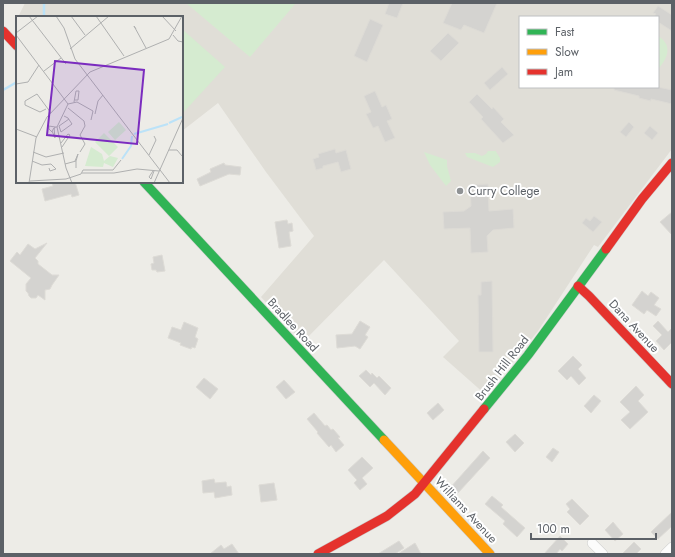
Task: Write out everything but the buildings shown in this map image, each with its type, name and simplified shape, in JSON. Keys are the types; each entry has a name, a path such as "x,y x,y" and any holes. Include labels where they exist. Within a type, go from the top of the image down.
{"street":[{"path":"3,31 16,45"},
{"name":"Brush Hill Road","path":"318,554 394,511 412,497 523,362 642,198 670,168"},
{"name":"Bradlee Road","path":"145,183 424,483"},
{"name":"Dana Avenue","path":"578,286 590,296 672,384"},
{"name":"Williams Avenue","path":"424,483 490,554"},
{"path":"592,543 603,554"},
{"path":"665,554 672,547"}],"shaded area":[{"name":"Curry College","path":"25,3 672,3 672,149 598,247 594,245 538,331 486,395 443,357 459,341 384,260 303,342 261,297 314,236 266,172 218,103 183,130 183,16 18,16"}],"green space":[{"path":"186,3 296,3 250,57"},
{"path":"183,30 225,67 183,113"},
{"path":"659,37 666,43 667,47 664,60 659,68"},
{"path":"495,150 500,158 500,162 493,167 467,157 465,153 475,153 482,156 488,151"},
{"path":"424,152 447,160 451,181 446,186 430,165"}],"waterway":[{"path":"44,3 44,16"},
{"path":"3,90 16,83"}],"traffic: fast":[{"path":"145,183 384,440"},
{"path":"484,409 528,355 606,249"}],"traffic: slow":[{"path":"384,440 490,554"}],"traffic: jam":[{"path":"3,31 16,45"},
{"path":"606,249 642,199 672,163"},
{"path":"578,286 672,384"},
{"path":"318,554 387,516 415,494 484,409"}],"place":[{"name":"Curry College","path":"460,191"}]}
